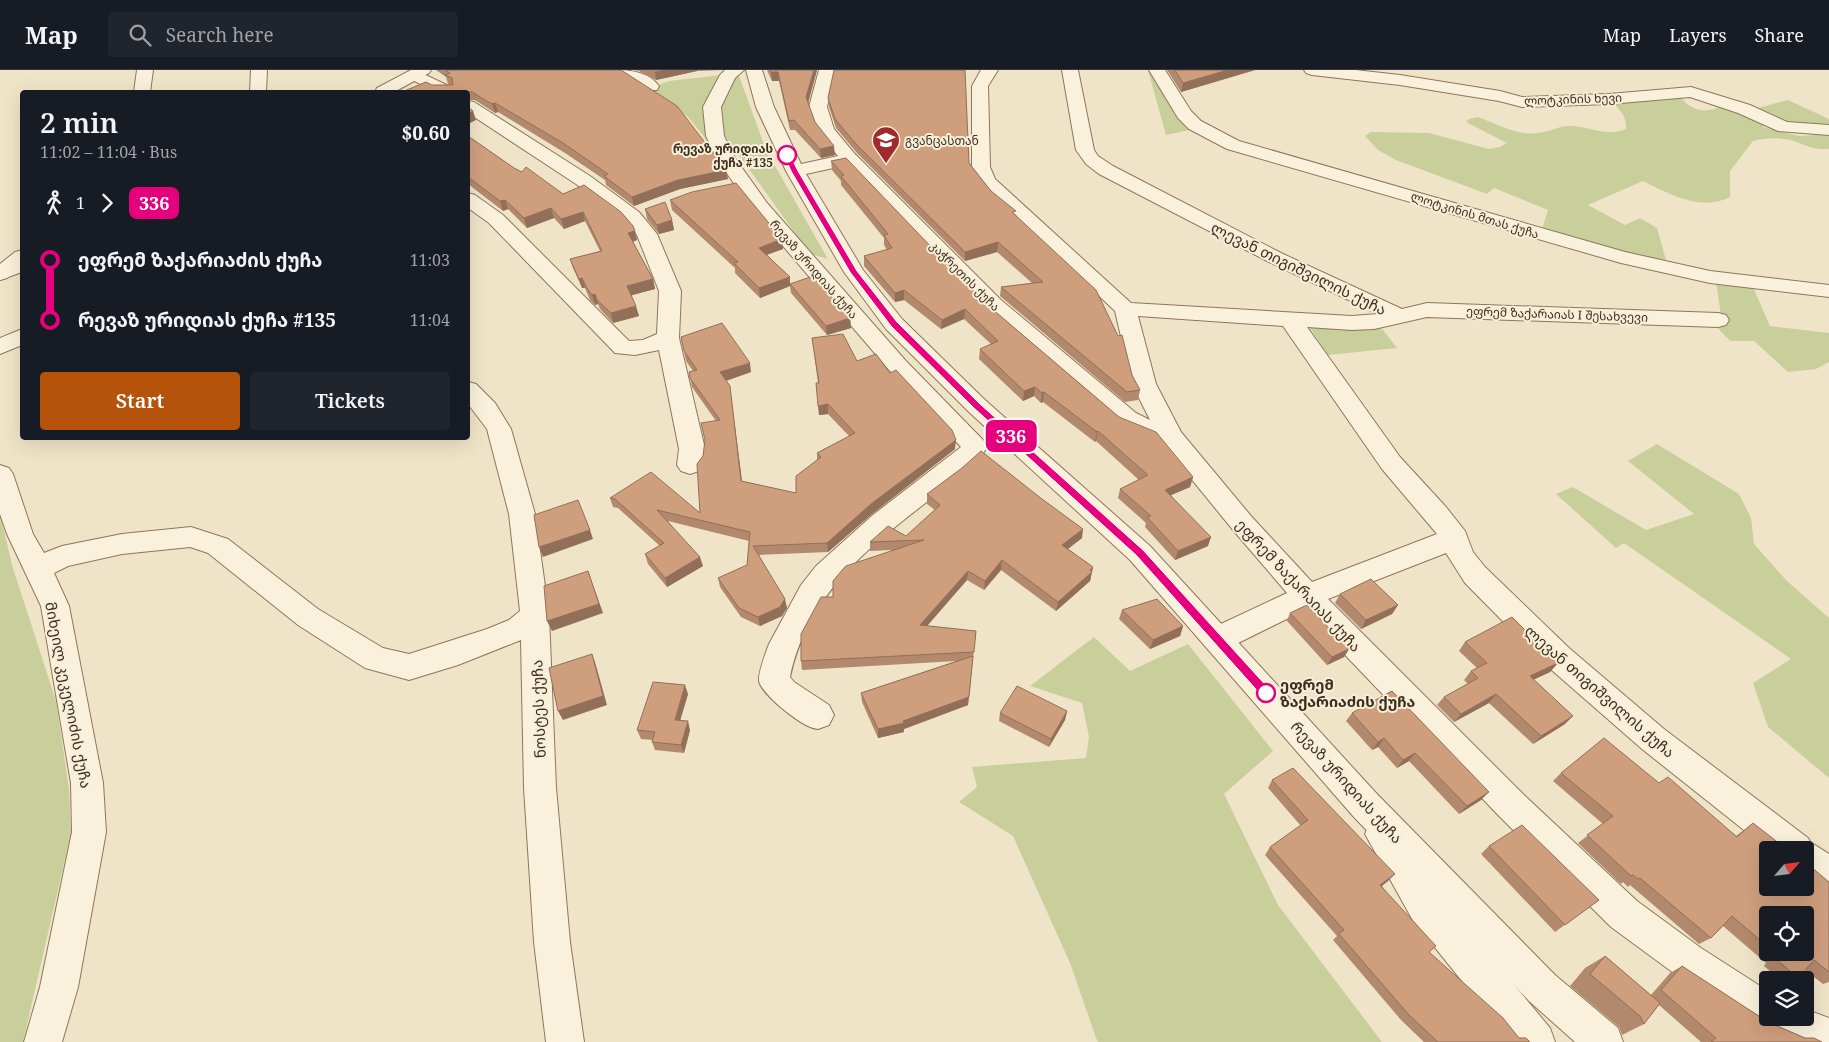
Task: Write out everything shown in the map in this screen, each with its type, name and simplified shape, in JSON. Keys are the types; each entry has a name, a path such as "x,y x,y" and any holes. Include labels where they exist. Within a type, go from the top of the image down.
{"street":[{"path":"142,90 146,70"},
{"path":"258,90 259,70"},
{"path":"623,70 651,86"},
{"name":"რევაზ ურიდიას ქუჩა","path":"736,70 728,75 712,108 715,136 726,159 733,185 760,207 898,366 975,447 965,459 882,522 826,574 811,593 780,653 774,680 783,691 818,714"},
{"name":"რევაზ ურიდიას ქუჩა","path":"754,70 765,107 795,171 854,272 894,324 977,406 1140,553 1365,805 1542,988 1604,1042"},
{"name":"კაჭრეთის ქუჩა","path":"827,70 818,107 826,130 850,159 993,305 1127,419 1171,437"},
{"path":"990,70 983,78 980,86 981,167 986,181 1125,309 1290,319"},
{"name":"ლევან თიგიშვილის ქუჩა","path":"1070,70 1085,150 1092,160 1106,170 1274,258 1397,315"},
{"name":"ლოტკინის მთას ქუჩა","path":"1156,70 1168,85 1184,114 1195,125 1233,145 1621,257 1710,277 1829,291"},
{"name":"ლოტკინის ხევი","path":"1312,70 1419,83 1500,96 1522,102 1609,99 1691,92 1744,109 1784,127 1829,130"},
{"path":"387,90 419,73 443,90"},
{"path":"470,107 583,180 639,213 670,291 668,338 692,449 690,465"},
{"path":"795,171 850,159"},
{"path":"470,200 496,219 623,348 634,349 653,345 668,338"},
{"path":"0,274 20,258"},
{"path":"0,274 20,265"},
{"name":"ეფრემ ზაქარაიას ქუჩა","path":"1125,309 1144,384 1171,437 1242,523 1307,596 1512,806 1624,914 1688,961 1759,1007"},
{"name":"ეფრემ ზაქარაიას I შესახვევი","path":"1397,315 1427,310 1718,320"},
{"name":"ლევან თიგიშვილის ქუჩა","path":"1290,319 1352,324 1374,322 1397,315"},
{"name":"ლევან თიგიშვილის ქუჩა","path":"1290,319 1391,463 1437,514 1455,538 1460,556 1475,575 1558,658 1652,739 1784,841"},
{"path":"0,347 20,337"},
{"name":"ნოსტეს ქუჩა","path":"470,392 486,409 499,430 522,514 535,616 540,788 552,942 566,1042"},
{"name":"მიხეილ კეკელიძის ქუჩა","path":"0,474 20,534 55,606 87,783 89,832 59,987 43,1042"},
{"path":"38,568 62,557 113,546 191,537 218,546 308,617 376,658 409,667 497,638 519,628 535,616"},
{"path":"1218,639 1307,596 1455,538"},
{"path":"1365,805 1425,906 1536,1042"},
{"path":"1814,864 1829,876"},
{"path":"1799,1026 1829,1037"}],"green space":[{"path":"1148,70 1153,70 1194,129 1166,135"},
{"path":"738,73 766,150 828,259 810,254 723,133 719,107"},
{"path":"722,75 713,148 688,117 646,90 669,81"},
{"path":"1681,97 1690,106 1700,110 1712,110 1723,105 1757,119 1764,125 1763,127 1799,136 1829,134 1829,149 1815,148 1784,139 1753,141 1730,171 1730,197 1719,201 1708,203 1686,200 1643,181 1588,205 1625,225 1640,218 1657,228 1668,267 1541,233 1548,210 1494,188 1487,194 1396,160 1378,150 1365,136 1371,132 1429,133 1489,149 1500,147 1507,143 1466,122 1469,119 1478,117 1523,133 1542,132 1567,126 1612,132 1626,129 1626,124 1624,117 1612,101"},
{"path":"1788,100 1829,119 1829,127 1784,122 1754,109"},
{"path":"1716,281 1753,287 1770,326 1829,333 1829,362 1816,369 1788,372 1754,341 1730,341 1713,323 1722,323"},
{"path":"1308,325 1380,326 1397,348 1328,355"},
{"path":"1657,444 1739,494 1751,518 1754,544 1787,581 1829,618 1829,778 1768,727 1753,683 1791,659 1624,543 1616,548 1556,494 1573,487 1646,530 1694,514 1628,461"},
{"path":"0,513 12,565 56,701 69,789 71,833 23,1042 0,1042"},
{"path":"1094,637 1130,671 1188,644 1273,751 1224,794 1278,905 1382,1042 1098,1042 1070,963 1013,836 959,802 977,787 972,767 1086,758 1089,737 1082,703 1030,686"}],"building":[{"path":"445,70 621,70 677,106 726,170 678,180 632,197 604,176 608,174 563,143 495,103 492,104 470,92 470,90 407,90 426,82 432,85 453,85 452,78 445,75 450,73"},
{"path":"770,70 814,70 806,97 815,122 834,146 820,149 794,120 789,121 778,72 771,72"},
{"path":"834,70 965,70 969,163 991,191 1016,211 1012,212 1096,290 1118,336 1122,335 1132,375 1140,390 1127,392 1001,287 1043,282 998,242 965,252 856,144 835,119 828,98"},
{"path":"1175,70 1228,70 1183,83"},
{"path":"470,137 514,168 522,172 526,167 563,194 584,185 621,212 633,226 635,231 628,233 653,279 627,286 636,306 611,313 597,300 595,294 592,295 582,278 579,279 570,259 602,251 583,212 561,219 551,208 524,218 505,200 500,201 470,178"},
{"path":"846,158 984,302 1119,417 1156,432 1193,477 1165,490 1211,537 1178,551 1147,517 1151,516 1120,489 1148,475 1098,431 1044,392 1042,393 1035,387 1024,391 980,349 998,341 965,309 942,320 904,290 895,293 864,256 892,248 884,235 888,234 841,176 844,175 831,161"},
{"path":"736,183 782,239 759,248 790,277 759,288 734,263 738,262 670,200 692,192"},
{"path":"665,202 672,220 657,225 645,209"},
{"path":"813,276 850,318 826,326 790,284"},
{"path":"722,323 750,363 720,372 730,386 741,481 796,493 796,476 821,457 817,453 855,433 828,404 818,406 816,383 819,383 812,338 843,334 857,361 876,354 890,373 896,370 952,430 956,440 871,504 827,543 753,546 785,599 780,607 758,617 739,608 718,578 747,565 750,532 657,510 700,557 665,578 645,554 664,543 615,499 610,498 651,472 700,513 697,464 703,456 705,440 701,423 720,420 690,378 689,372 697,370 684,351 681,337"},
{"path":"981,451 1083,529 1062,545 1093,567 1090,570 1092,572 1058,602 1002,560 985,581 968,571 920,625 976,631 974,652 801,661 801,634 821,597 833,597 833,581 843,569 846,566 924,540 870,542 888,526 906,536 940,505 927,494"},
{"path":"578,500 590,530 539,547 534,515"},
{"path":"588,571 599,604 547,621 544,586"},
{"path":"1371,579 1398,605 1366,620 1340,594"},
{"path":"1157,599 1183,626 1153,640 1122,610"},
{"path":"1307,605 1349,649 1332,657 1290,613"},
{"path":"1512,617 1558,663 1530,676 1573,716 1541,736 1496,694 1461,714 1444,697 1478,678 1471,671 1487,663 1465,642"},
{"path":"592,654 603,696 558,711 549,668"},
{"path":"973,656 969,697 903,721 904,723 878,729 861,693"},
{"path":"653,682 685,685 675,720 688,721 681,745 652,742 655,732 637,730"},
{"path":"1017,686 1067,711 1051,739 1000,713"},
{"path":"1392,691 1489,792 1467,806 1415,753 1403,760 1384,738 1378,742 1352,713"},
{"path":"1604,738 1659,783 1668,777 1737,837 1753,823 1776,841 1759,841 1759,896 1814,896 1814,870 1829,882 1829,972 1814,960 1814,906 1759,906 1759,939 1732,916 1711,938 1640,878 1631,876 1587,835 1613,816 1561,773"},
{"path":"1293,768 1395,874 1380,885 1436,946 1429,952 1503,1018 1519,1038 1526,1038 1530,1042 1438,1042 1409,1015 1339,934 1344,930 1270,847 1308,820 1272,780"},
{"path":"1522,825 1599,900 1565,925 1489,846"},
{"path":"1605,956 1660,1003 1644,1024 1640,1016 1590,974"},
{"path":"1778,961 1813,961 1804,971 1790,971"},
{"path":"1682,966 1759,1016 1759,1026 1777,1026 1805,1038 1814,1038 1822,1042 1711,1042 1716,1038 1661,990"}],"bus line":[{"name":"336","path":"787,155 854,272 894,324 977,406 1140,553 1266,693"}],"place":[{"name":"რევაზ ურიდიას ქუჩა #135","path":"787,155"},
{"name":"გვანცასთან","path":"886,164"},
{"name":"ეფრემ ზაქარიაძის ქუჩა","path":"1266,693"}]}
